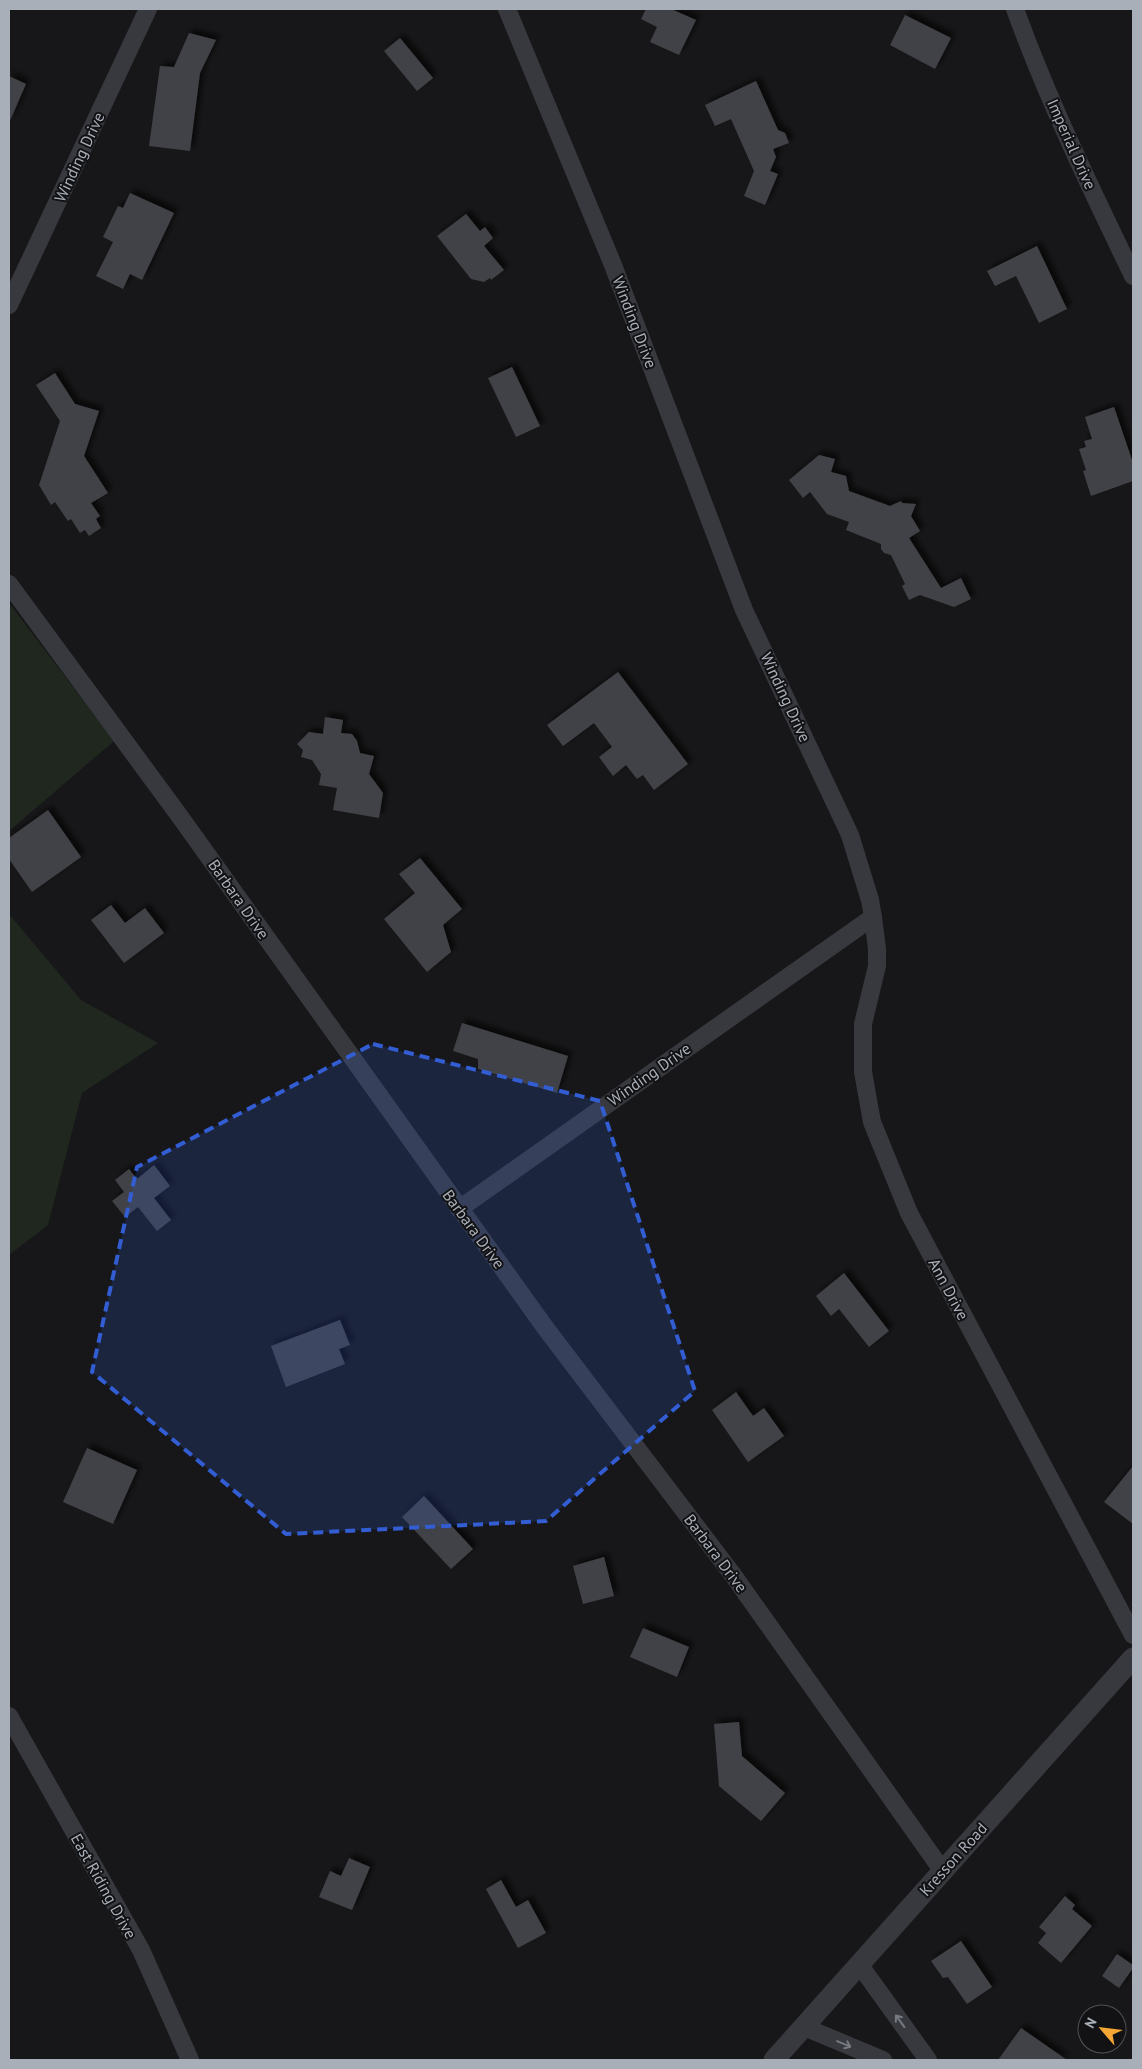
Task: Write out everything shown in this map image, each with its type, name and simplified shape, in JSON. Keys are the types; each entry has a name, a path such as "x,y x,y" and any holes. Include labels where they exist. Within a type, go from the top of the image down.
{"street":[{"name":"Winding Drive","path":"9,305 148,9"},
{"name":"Winding Drive","path":"459,1209 872,916 870,900 850,834 744,610 613,265 507,9"},
{"name":"Imperial Drive","path":"1015,9 1099,206 1133,276"},
{"name":"Barbara Drive","path":"9,584 182,818 544,1326 732,1575 942,1870"},
{"name":"Ann Drive","path":"872,916 877,949 876,966 863,1024 863,1072 872,1122 909,1213 1133,1635"},
{"name":"Kresson Road","path":"774,2060 1133,1658"},
{"name":"East Riding Drive","path":"9,1716 141,1950 190,2060"},
{"path":"859,1964 928,2060"},
{"path":"804,2027 883,2060"}],"highlighted area":[{"path":"373,1044 600,1101 695,1391 546,1521 286,1534 92,1372 137,1167"}],"shaded area":[{"path":"9,603 114,741 9,831"},
{"path":"9,914 81,1000 158,1043 82,1093 48,1225 9,1255"}],"building":[{"path":"646,9 671,9 696,20 679,55 650,42 657,27 641,19"},
{"path":"905,15 951,38 935,69 890,45"},
{"path":"189,33 216,40 200,73 190,151 149,146 160,66 174,67"},
{"path":"400,38 433,78 417,91 384,51"},
{"path":"9,76 26,84 9,123"},
{"path":"756,81 778,130 785,133 789,143 773,149 776,157 770,171 778,174 765,205 744,196 754,171 731,119 715,126 705,105"},
{"path":"130,193 174,213 142,280 130,274 123,289 96,276 113,242 103,237 118,206 123,208"},
{"path":"466,214 480,231 485,227 493,238 484,246 504,270 491,280 490,278 484,282 471,279 437,236"},
{"path":"1037,246 1067,309 1039,323 1016,276 995,286 987,271"},
{"path":"512,367 540,426 516,437 488,378"},
{"path":"55,373 75,404 99,411 84,456 108,493 91,503 100,516 96,519 101,528 89,536 85,530 80,533 71,519 68,521 55,502 51,505 39,485 60,421 36,385"},
{"path":"1114,407 1133,463 1133,481 1091,496 1083,471 1086,470 1079,449 1086,447 1084,441 1092,439 1085,417"},
{"path":"819,455 835,459 831,472 846,476 849,491 890,506 901,501 902,503 916,504 911,516 920,531 909,538 941,588 961,578 971,599 954,607 920,595 909,600 902,586 905,584 891,555 884,553 881,549 881,544 846,530 849,522 827,514 810,492 803,498 789,480"},
{"path":"618,672 688,764 654,790 643,775 637,779 626,765 613,776 599,757 612,747 594,723 563,746 547,725"},
{"path":"325,717 343,720 341,733 352,734 357,741 360,753 374,756 369,774 383,793 379,818 333,810 337,788 319,785 321,774 312,760 301,757 303,750 297,744 309,732 323,734"},
{"path":"48,810 81,857 32,892 9,859 9,838"},
{"path":"420,858 462,909 443,925 451,952 427,972 384,919 415,893 399,874"},
{"path":"111,905 125,923 145,908 164,933 124,963 91,920"},
{"path":"462,1023 568,1056 557,1093 478,1069 478,1059 453,1051"},
{"path":"154,1165 170,1186 154,1198 171,1220 157,1231 138,1207 125,1217 112,1201 124,1192 115,1180 129,1169 137,1179"},
{"path":"844,1273 889,1331 869,1347 839,1309 831,1316 816,1296"},
{"path":"340,1320 350,1345 339,1349 345,1364 286,1387 271,1346"},
{"path":"736,1392 753,1416 764,1408 784,1436 748,1462 712,1410"},
{"path":"87,1448 137,1470 113,1524 63,1502"},
{"path":"1133,1466 1133,1524 1104,1502"},
{"path":"424,1496 473,1549 451,1569 402,1517"},
{"path":"604,1557 614,1596 583,1604 573,1566"},
{"path":"643,1628 689,1647 677,1677 630,1657"},
{"path":"739,1722 742,1756 785,1793 761,1821 719,1786 714,1724"},
{"path":"349,1858 370,1867 352,1910 319,1897 330,1871 341,1876"},
{"path":"501,1880 516,1907 528,1900 546,1933 518,1948 486,1889"},
{"path":"1065,1896 1075,1905 1072,1909 1092,1926 1061,1963 1038,1943 1046,1933 1039,1927"},
{"path":"961,1941 992,1987 967,2004 948,1977 943,1978 931,1961"},
{"path":"1117,1954 1133,1965 1133,1968 1119,1988 1102,1976"},
{"path":"1021,2028 1067,2060 998,2060"}]}
